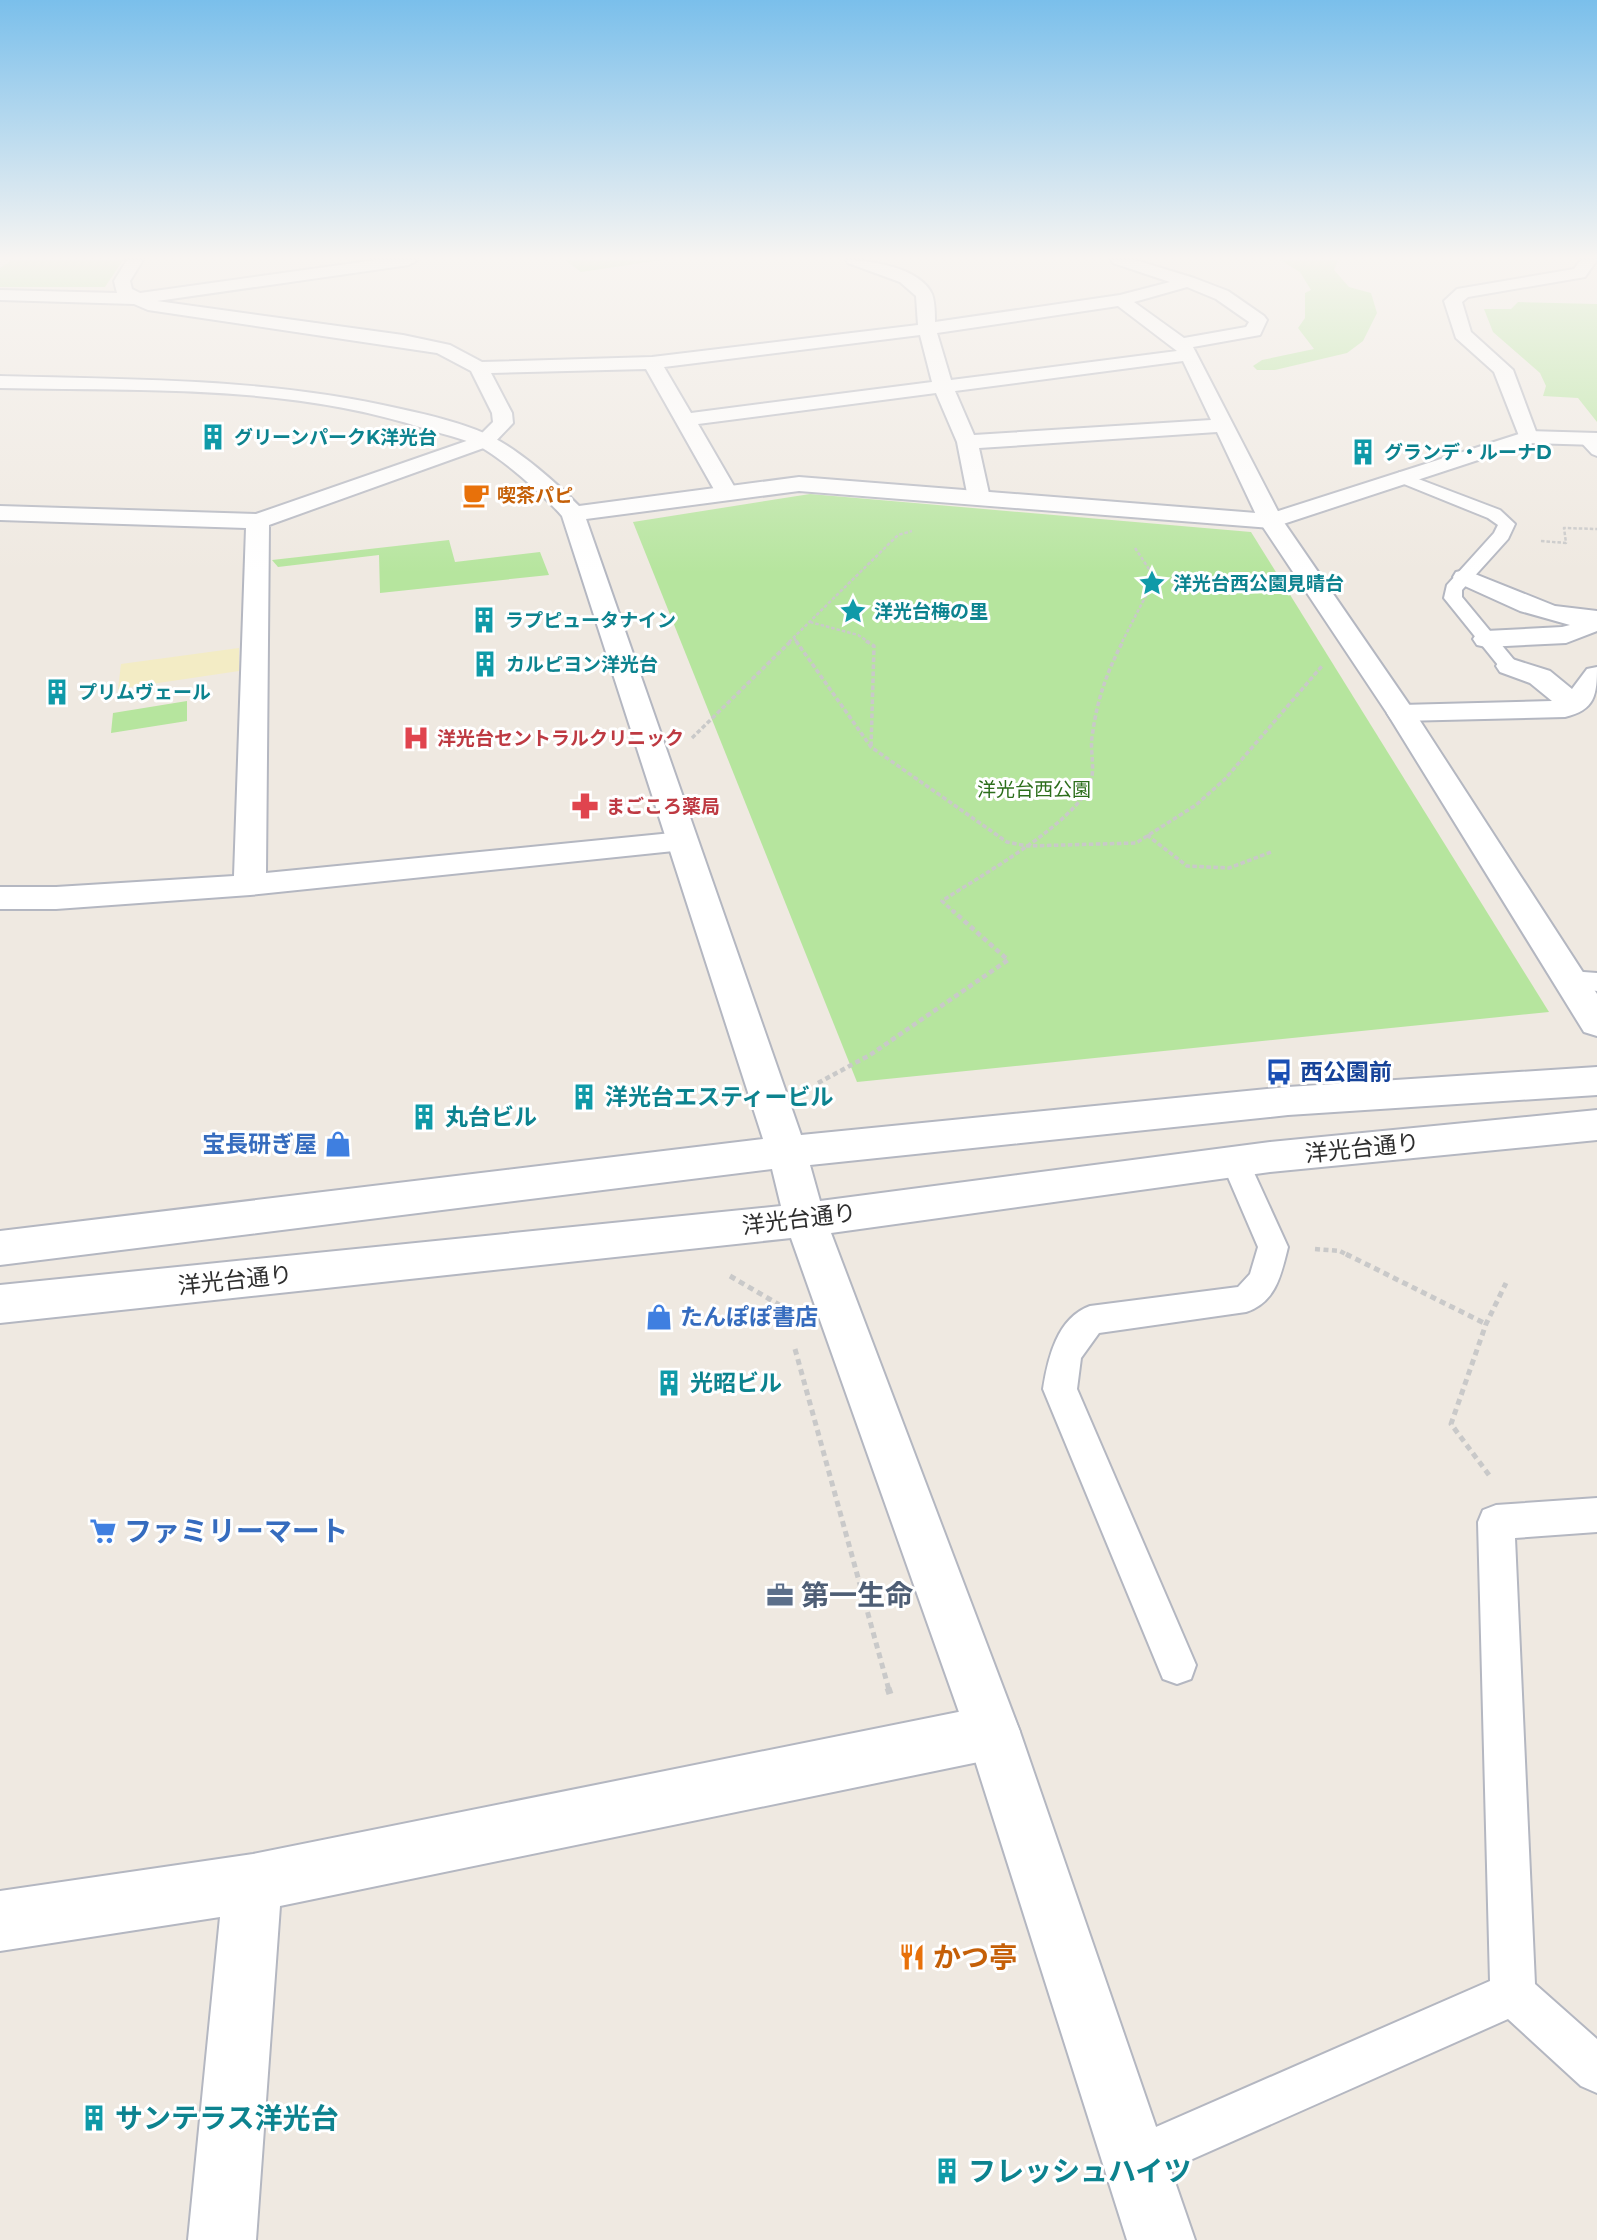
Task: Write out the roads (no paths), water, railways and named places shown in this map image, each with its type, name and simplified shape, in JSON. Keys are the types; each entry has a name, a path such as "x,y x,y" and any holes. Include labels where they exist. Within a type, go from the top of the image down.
{"street":[{"path":"472,365 479,368 599,365"},
{"path":"653,365 727,493"},
{"path":"937,365 943,387 967,442 979,498"},
{"path":"684,420 943,387 1086,365"},
{"path":"1193,365 1226,425 1271,521 1583,981 1597,1023"},
{"path":"1497,365 1503,370 1528,437"},
{"path":"0,513 258,521 485,441 503,423 502,413 479,368"},
{"path":"0,382 233,388 294,394 414,418 485,441 549,488 573,514 787,1152 805,1220 993,1732 1161,2240"},
{"path":"967,442 1226,425"},
{"path":"573,514 799,484 1271,521 1528,437 1593,443"},
{"path":"250,885 258,521"},
{"path":"1465,577 1547,611 1586,620 1597,619 1584,630 1498,653"},
{"path":"1498,653 1540,677 1574,705"},
{"path":"1498,653 1552,653 1597,657"},
{"path":"1401,713 1565,709 1574,705 1597,675"},
{"path":"0,898 57,898 250,885 682,842"},
{"path":"0,1248 787,1152 1288,1101 1597,1081"},
{"name":"洋光台通り","path":"0,1304 805,1220 1235,1161 1597,1125"},
{"path":"0,1921 253,1883 993,1732"},
{"path":"222,2240 253,1883"}],"lane":[{"path":"1400,477 1494,514 1507,524 1502,535 1454,589 1453,598 1498,653"},
{"path":"1177,1665 1059,1389 1065,1354 1090,1320 1246,1299 1264,1282 1272,1247 1235,1161"},
{"path":"1597,1515 1496,1522 1513,1994 1597,2070"},
{"path":"1134,2161 1513,1994"}],"place":[{"name":"グリーンパークK洋光台","path":"213,437"},
{"name":"グランデ・ルーナD","path":"1363,452"},
{"name":"喫茶パピ","path":"476,495"},
{"name":"洋光台西公園見晴台","path":"1152,583"},
{"name":"洋光台梅の里","path":"853,611"},
{"name":"ラプピュータナイン","path":"484,620"},
{"name":"カルピヨン洋光台","path":"485,664"},
{"name":"プリムヴェール","path":"57,692"},
{"name":"洋光台セントラルクリニック","path":"416,738"},
{"name":"まごころ薬局","path":"585,806"},
{"name":"西公園前","path":"1279,1072"},
{"name":"洋光台エスティービル","path":"584,1097"},
{"name":"丸台ビル","path":"424,1117"},
{"name":"宝長研ぎ屋","path":"338,1144"},
{"name":"たんぽぽ書店","path":"659,1317"},
{"name":"光昭ビル","path":"669,1383"},
{"name":"ファミリーマート","path":"103,1531"},
{"name":"第一生命","path":"780,1595"},
{"name":"かつ亭","path":"912,1957"},
{"name":"サンテラス洋光台","path":"94,2118"},
{"name":"フレッシュハイツ","path":"947,2171"}],"park label":[{"name":"洋光台西公園","path":"1034,789"}]}
